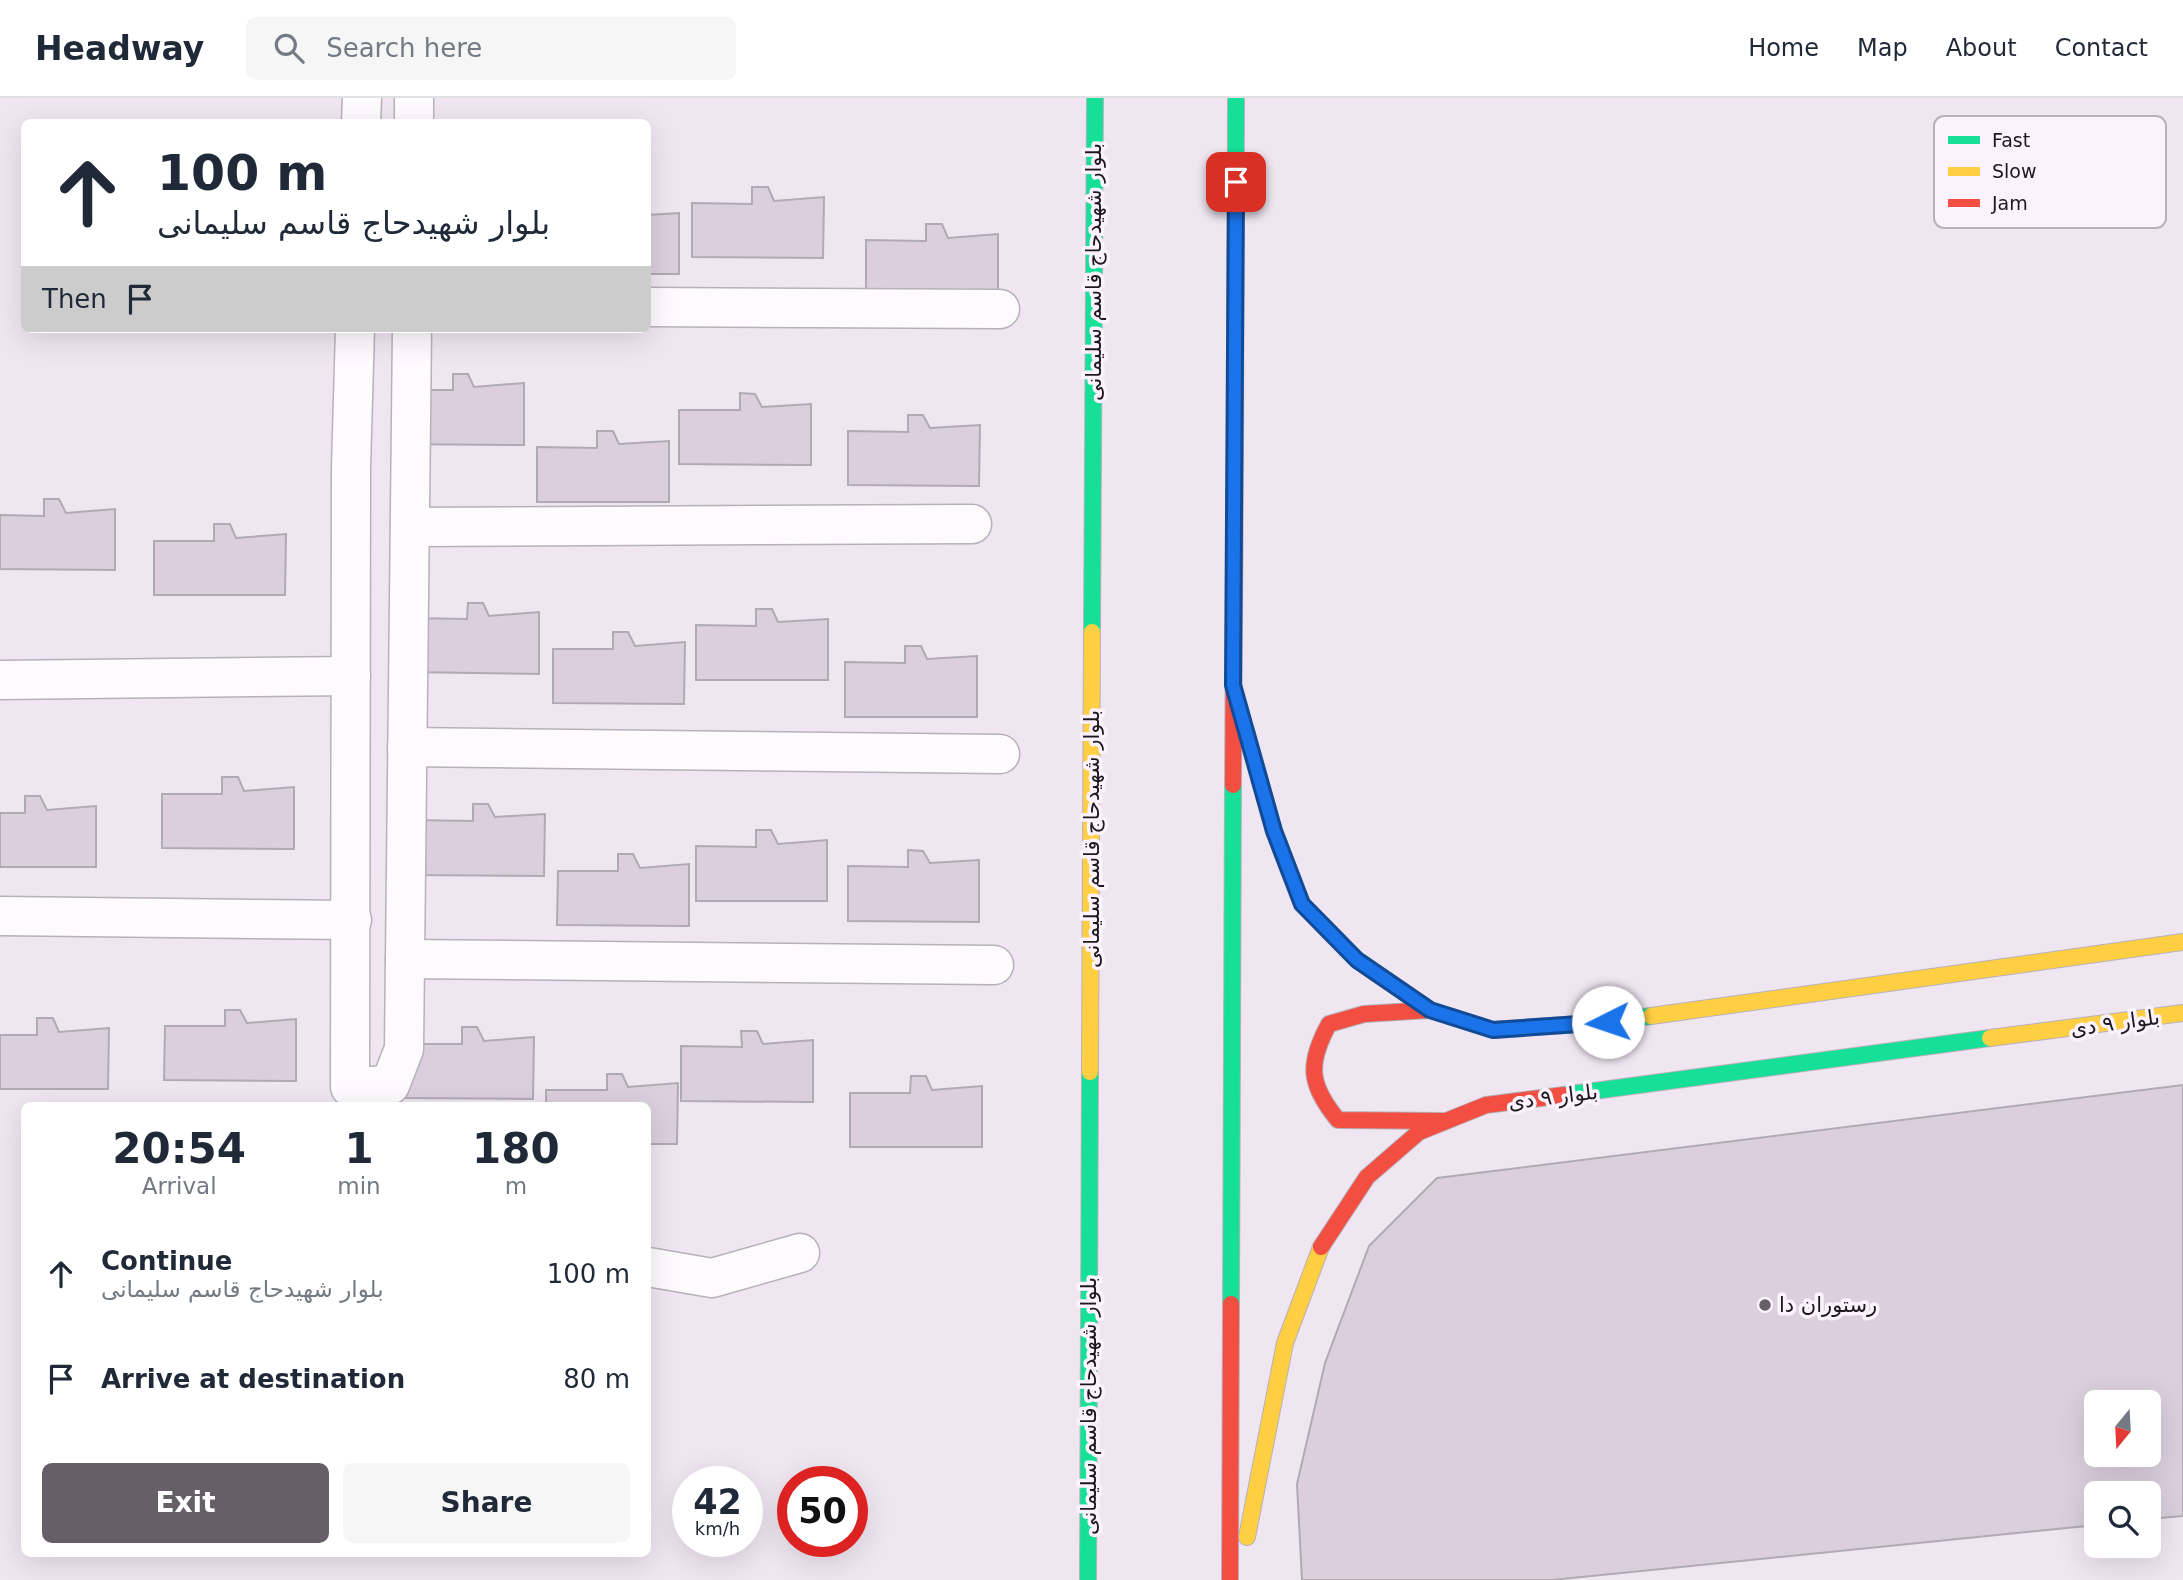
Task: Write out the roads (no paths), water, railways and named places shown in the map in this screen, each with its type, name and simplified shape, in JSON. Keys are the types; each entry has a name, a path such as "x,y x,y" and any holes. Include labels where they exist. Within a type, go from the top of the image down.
{"main road":[{"name":"بلوار شهیدحاج قاسم سلیمانی","path":"1088,1580 1095,98"},
{"path":"1230,1580 1236,98"},
{"path":"1233,685 1274,831 1302,904 1357,960 1430,1010 1493,1030 1608,1022 2183,942"},
{"path":"1430,1010 1364,1014 1329,1024 1315,1046 1312,1071 1322,1103 1338,1120 1447,1121"},
{"name":"بلوار ۹ دی","path":"1238,1580 1285,1343 1318,1252 1367,1177 1419,1132 1486,1105 2183,1013"}],"street":[{"path":"361,119 362,98"},
{"path":"414,98 414,119"},
{"path":"651,307 1000,309"},
{"path":"355,333 351,467 350,1087 394,1096 404,1049 412,333"},
{"path":"354,393 411,394"},
{"path":"410,527 972,524"},
{"path":"0,680 351,676"},
{"path":"407,747 1000,754"},
{"path":"351,803 407,802"},
{"path":"0,916 352,920"},
{"path":"405,959 994,965"},
{"path":"651,1268 712,1278 800,1253"}],"place":[{"name":"رستوران دا","path":"1765,1305"}]}
